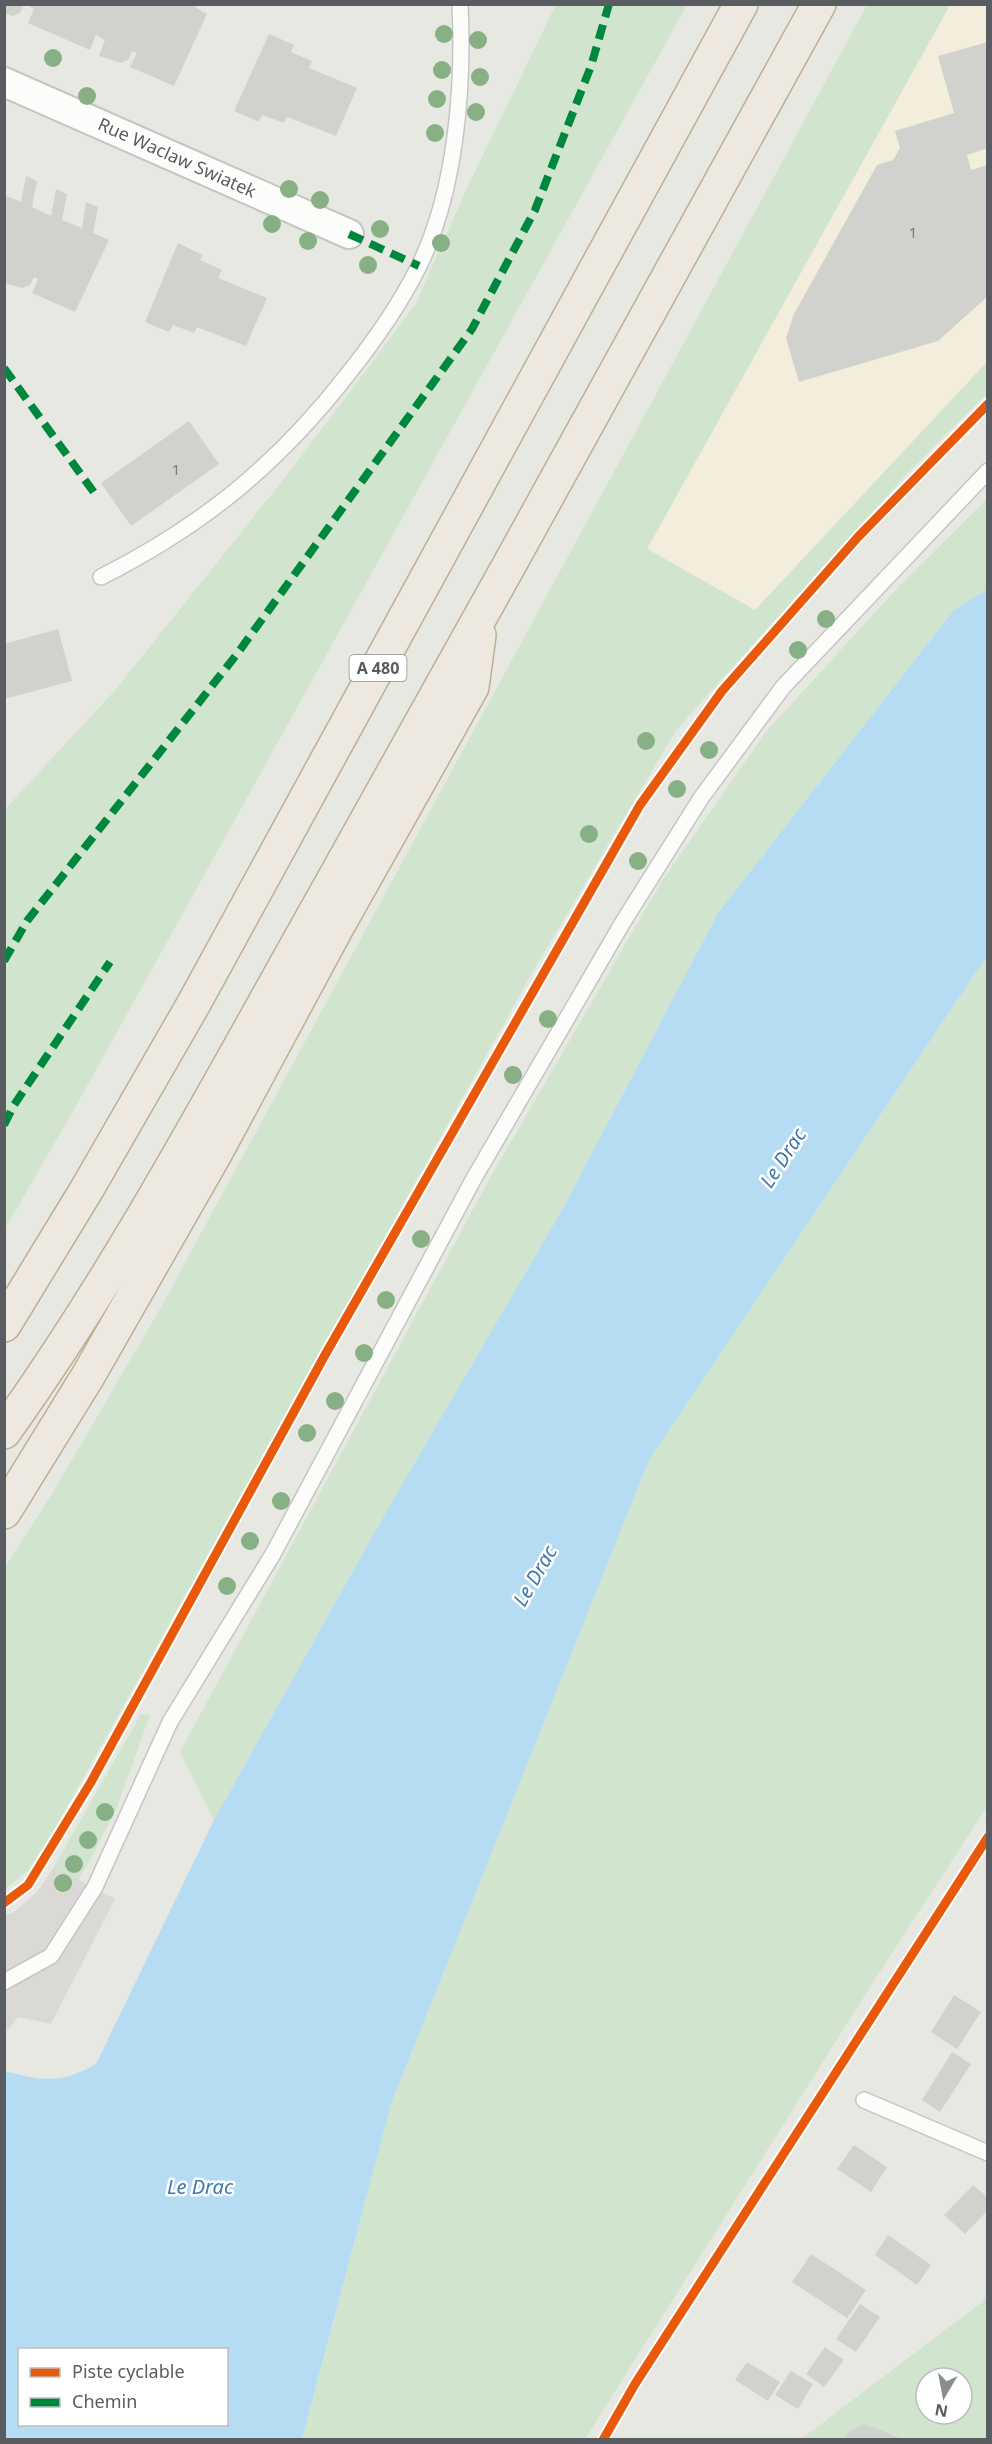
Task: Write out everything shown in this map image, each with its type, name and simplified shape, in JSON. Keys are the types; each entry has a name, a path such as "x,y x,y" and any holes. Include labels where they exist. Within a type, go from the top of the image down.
{"highway":[{"name":"A 480","path":"4,1325 87,1189 193,1005 741,4"},
{"path":"4,1432 47,1373 109,1274 482,616 819,4"},
{"path":"4,1512 88,1376 216,1152 336,929 472,687 482,616"}],"street":[{"name":"Rue Waclaw Swiatek","path":"4,82 349,234"}],"lane":[{"path":"101,577 198,521 258,474 318,412 384,327 419,266 441,207 458,106 462,43 460,4"},
{"path":"4,1982 51,1956 95,1887 170,1722 273,1554 473,1180 623,922 701,798 783,687 987,471"},
{"path":"864,2100 987,2153"}],"shaded area":[{"path":"950,5 987,5 987,362 755,610 647,548"},
{"path":"54,1867 115,1899 51,2024 18,2017 5,2033 5,1915 13,1913 38,1891"}],"green space":[{"path":"556,4 687,5 81,1097 5,1229 5,809 117,688 294,466 415,305 466,190"},
{"path":"867,5 950,5 647,549 755,610 987,362 987,393 901,480 677,729 537,964 51,1836 28,1871 5,1889 5,1567 52,1494 161,1307"},
{"path":"987,499 987,589 953,611 718,913 562,1210 386,1512 214,1820 180,1752 491,1176 662,881 765,733 899,586"},
{"path":"987,956 987,1807 879,1973 585,2439 302,2440 392,2101 649,1460"},
{"path":"141,1714 150,1715 116,1810 79,1880 54,1867"},
{"path":"987,2295 987,2439 800,2440 982,2302"}],"water":[{"name":"Le Drac","path":"987,589 987,956 649,1460 392,2101 302,2439 5,2439 5,2071 52,2079 73,2075 96,2064 214,1820 386,1512 562,1210 718,913 953,611"}],"building":[{"path":"4,4 24,4 20,13 13,16 4,13"},
{"path":"25,4 190,4 207,14 174,86 130,67 137,53 132,51 128,60 121,63 99,56 105,40 96,35 90,50 28,23 34,9"},
{"path":"269,34 294,45 291,52 312,61 309,68 357,88 336,136 287,117 284,123 262,115 259,122 234,111"},
{"path":"988,42 988,148 967,155 971,170 988,165 988,296 938,341 799,382 786,338 794,314 877,165 893,160 900,148 895,131 954,113 938,56"},
{"path":"26,176 37,181 32,207 51,216 56,189 67,194 62,220 82,228 86,202 98,207 93,233 109,240 75,312 32,293 38,279 34,277 30,285 22,288 4,283 4,195 21,202"},
{"path":"178,243 203,255 200,260 222,270 218,278 267,298 246,346 197,327 194,333 173,325 169,332 145,322"},
{"path":"189,421 219,464 131,526 101,483"},
{"path":"58,629 72,681 4,699 4,644"},
{"path":"954,1995 981,2012 957,2049 931,2032"},
{"path":"952,2052 971,2064 940,2112 922,2100"},
{"path":"854,2145 887,2167 871,2192 837,2169"},
{"path":"973,2185 988,2198 988,2210 965,2234 944,2215"},
{"path":"888,2235 931,2265 917,2285 875,2255"},
{"path":"811,2254 866,2290 847,2318 792,2282"},
{"path":"860,2304 880,2317 856,2352 836,2339"},
{"path":"825,2347 844,2360 824,2387 806,2374"},
{"path":"747,2362 780,2382 768,2401 735,2380"},
{"path":"791,2371 813,2384 798,2409 775,2395"},
{"path":"864,2424 903,2440 845,2440 848,2432"}],"marked path":[{"path":"4,961 27,921 237,654 472,329 535,210 591,66 609,4"},
{"path":"349,234 419,266"},
{"path":"4,368 98,498"},
{"path":"4,1125 14,1105 110,962"}],"cycle path":[{"path":"4,1903 28,1885 91,1782 325,1355 640,805 722,691 858,537 988,404"},
{"path":"603,2440 635,2384 988,1837"}]}
